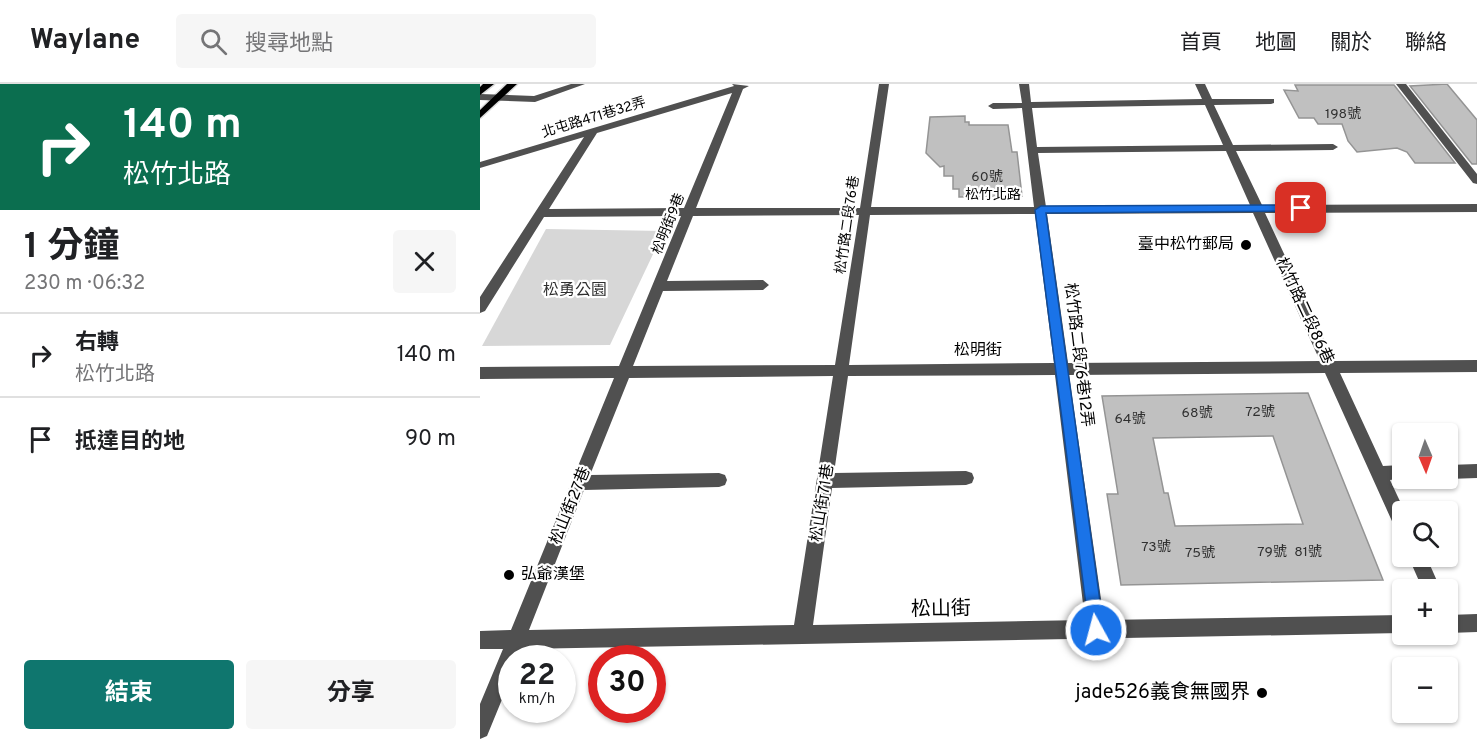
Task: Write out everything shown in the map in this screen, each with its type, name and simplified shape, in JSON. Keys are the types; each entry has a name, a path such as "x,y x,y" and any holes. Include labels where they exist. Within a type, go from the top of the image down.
{"main road":[{"path":"480,95 489,84"},
{"path":"480,115 512,84"}],"street":[{"path":"480,95 496,99 535,99 580,84"},
{"name":"松竹路二段76巷","path":"842,370 884,84"},
{"name":"松竹路二段76巷12弄","path":"1024,84 1096,630"},
{"name":"松竹路二段86巷","path":"1200,84 1392,502"},
{"path":"1401,84 1477,181"},
{"name":"北屯路471巷32弄","path":"480,165 592,133 742,85"},
{"name":"松明街9巷","path":"625,372 742,85"},
{"path":"993,106 1271,101"},
{"path":"480,309 592,133"},
{"path":"1033,150 1332,147"},
{"name":"松竹北路","path":"542,213 1477,208"},
{"path":"660,286 763,285"},
{"name":"松明街","path":"480,373 1477,366"},
{"name":"松山街71巷","path":"802,635 842,370"},
{"name":"松山街27巷","path":"480,729 625,372"},
{"path":"1458,472 1477,471"},
{"path":"1379,473 1392,472"},
{"path":"826,481 966,478"},
{"path":"581,483 719,480"},
{"path":"1458,623 1477,623"},
{"name":"松山街","path":"480,640 1392,624"}],"green space":[{"name":"松勇公園","path":"546,229 664,231 610,345 482,346"}],"building":[{"path":"1447,84 1477,120 1477,164 1472,164 1410,86"},
{"path":"1295,85 1394,85 1455,163 1415,163 1407,152 1397,148 1357,152 1348,141 1342,124 1318,124 1314,118 1299,118 1284,90 1298,91"},
{"path":"965,116 965,122 969,122 969,125 1008,125 1012,152 1017,152 1022,196 959,197 959,189 953,189 953,176 944,176 944,166 940,167 926,153 930,117"},
{"path":"1308,393 1383,580 1121,585 1107,494 1118,494 1102,396","holes":["1273,436 1303,524 1175,526 1168,493 1164,493 1153,438"]}],"place":[{"name":"臺中松竹郵局","path":"1246,245"},
{"name":"弘爺漢堡","path":"509,575"},
{"name":"jade526義食無國界","path":"1262,693"}],"route":[{"path":"1096,630 1041,210 1301,208"}]}
